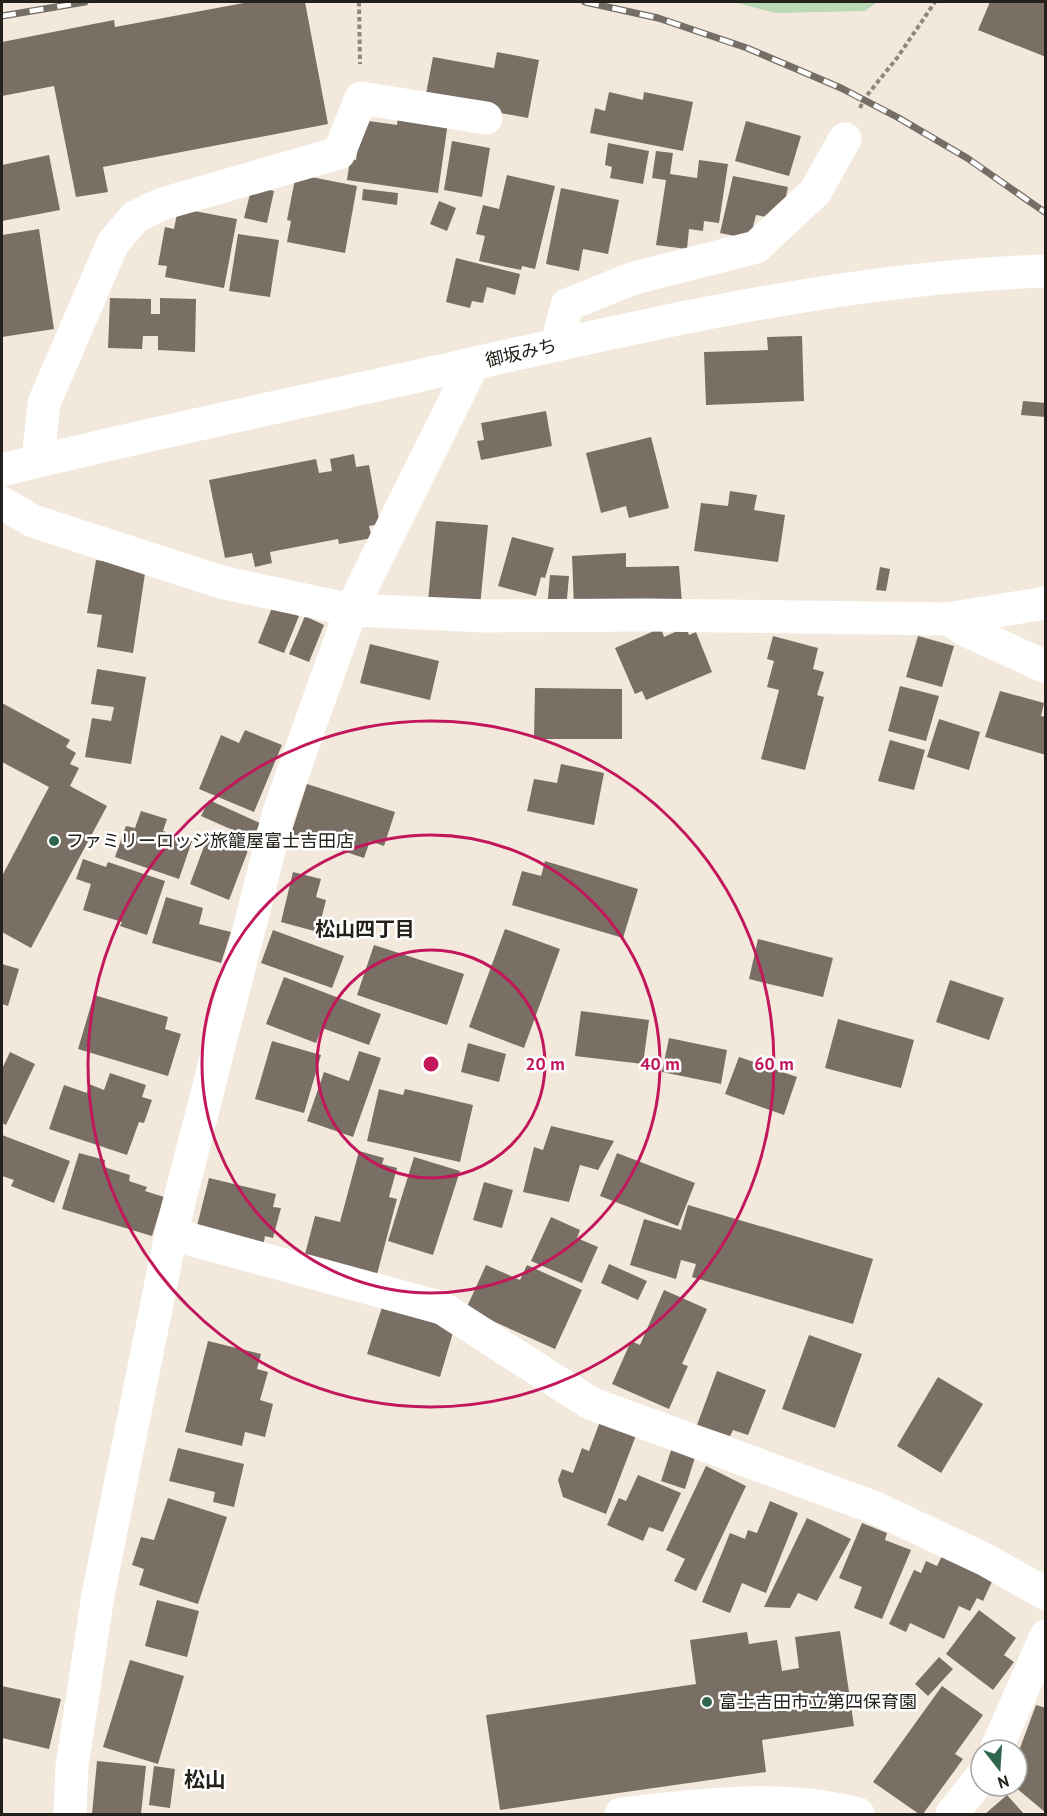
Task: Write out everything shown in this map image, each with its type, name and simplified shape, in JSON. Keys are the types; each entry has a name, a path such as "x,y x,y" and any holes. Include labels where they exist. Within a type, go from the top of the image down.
{"main road":[{"path":"38,460 44,403 113,243 135,217 162,204 339,153 361,98 486,118"},
{"path":"558,344 567,305 631,279 756,248 815,192 845,139"},
{"name":"御坂みち","path":"2,470 558,344 772,301 882,284 1032,271"},
{"path":"70,1815 72,1766 98,1594 171,1234 279,812 351,610 473,364"},
{"path":"2,503 33,521 221,582 351,610 488,616 647,615 948,619 1046,603"},
{"path":"948,619 965,630 1046,667"},
{"path":"171,1234 442,1308 590,1403 873,1507 984,1559 1046,1594"},
{"path":"1001,1738 1046,1636"},
{"path":"952,1815 969,1793"},
{"path":"621,1815 746,1803 829,1807 858,1815"}],"path":[{"path":"359,2 361,98"},
{"path":"845,139 864,99 897,58 935,2"}],"green space":[{"path":"733,2 877,2 865,11 776,13"}],"building":[{"path":"249,2 305,2 328,124 103,167 108,192 76,197 54,86 2,96 2,42 114,20 115,27"},
{"path":"990,2 1046,3 1046,57 978,30"},
{"path":"497,52 539,60 528,118 425,99 433,57 494,68"},
{"path":"609,92 643,100 644,92 693,102 683,151 590,133 595,108 605,111"},
{"path":"398,115 448,122 438,193 347,180 350,159 356,160 362,120 397,125"},
{"path":"746,121 801,136 789,176 735,161"},
{"path":"452,141 490,148 482,197 444,190"},
{"path":"608,143 649,151 643,184 610,178 612,167 605,165"},
{"path":"656,151 673,153 670,174 697,178 699,160 728,164 719,223 704,221 703,231 689,229 687,249 656,245 666,180 652,178"},
{"path":"49,155 60,210 2,221 2,165"},
{"path":"296,174 357,186 345,253 287,242 291,221 287,220"},
{"path":"507,175 555,186 535,269 522,266 521,270 479,261 485,236 476,234 483,205 499,209"},
{"path":"733,176 788,187 781,220 756,215 750,239 720,233"},
{"path":"252,186 274,191 267,223 244,218"},
{"path":"561,188 619,200 608,254 583,249 579,271 546,264"},
{"path":"363,189 398,193 397,205 362,200"},
{"path":"439,201 456,208 447,231 430,224"},
{"path":"178,208 237,219 224,288 165,277 167,266 158,265 165,227 174,229"},
{"path":"39,229 54,329 2,337 2,235"},
{"path":"238,234 279,240 270,297 229,291"},
{"path":"456,258 520,274 515,295 487,287 483,303 472,301 470,308 446,302"},
{"path":"110,298 151,299 151,314 160,314 160,298 196,299 195,352 158,350 158,336 143,336 142,349 108,348"},
{"path":"802,336 804,401 706,405 704,352 768,350 767,337"},
{"path":"1023,401 1046,403 1046,417 1021,415"},
{"path":"546,411 552,446 481,460 477,441 484,440 481,423"},
{"path":"651,437 669,508 629,518 626,506 601,513 586,453"},
{"path":"354,454 356,467 369,465 380,524 369,526 372,538 339,544 338,539 270,552 272,563 255,567 252,553 225,558 209,480 316,459 319,473 332,471 330,459"},
{"path":"730,491 757,495 754,510 785,515 778,562 694,551 701,503 728,506"},
{"path":"436,521 488,525 480,606 428,601"},
{"path":"512,537 554,548 545,578 541,577 536,596 498,586"},
{"path":"626,553 626,567 679,566 682,603 574,607 572,556"},
{"path":"96,560 146,567 133,653 97,647 102,615 87,613"},
{"path":"880,567 890,569 886,591 876,590"},
{"path":"550,575 569,576 566,610 547,609"},
{"path":"273,605 299,616 284,653 258,643"},
{"path":"305,616 324,625 309,662 289,654"},
{"path":"686,627 689,635 696,632 712,672 646,700 642,691 635,694 615,648 661,628 664,637"},
{"path":"773,636 818,648 813,669 824,672 817,695 824,697 805,770 761,759 779,690 767,687 774,661 767,659"},
{"path":"918,636 954,646 942,687 906,677"},
{"path":"370,644 439,661 430,700 360,683"},
{"path":"97,669 146,677 131,764 85,757 92,718 111,721 114,707 91,704"},
{"path":"900,686 939,696 926,741 888,731"},
{"path":"535,688 622,689 622,739 534,739"},
{"path":"1000,691 1044,703 1041,716 1046,717 1046,755 985,737"},
{"name":"ファミリーロッジ旅籠屋富士吉田店","path":"2,703 70,740 66,747 76,753 70,764 79,768 70,786 107,806 31,948 2,932 2,876 49,787 2,762"},
{"path":"939,719 980,732 969,770 927,757"},
{"path":"245,730 282,745 254,812 199,789 221,735 239,743"},
{"path":"890,740 925,750 914,790 878,781"},
{"path":"561,764 604,773 594,825 527,811 534,779 557,783"},
{"path":"307,784 395,812 384,846 370,841 364,858 291,834"},
{"path":"209,800 260,823 253,839 201,816"},
{"path":"141,811 167,819 163,831 192,841 179,879 115,857 126,826 135,828"},
{"path":"209,833 249,848 229,900 190,884"},
{"path":"83,859 106,867 108,862 165,881 147,935 120,926 122,922 83,910 91,884 76,879"},
{"path":"545,861 638,889 623,938 512,905 522,871 541,876"},
{"path":"293,872 321,879 316,897 326,900 318,932 281,922"},
{"path":"166,897 203,908 199,924 231,932 221,963 152,943"},
{"path":"505,929 560,949 524,1048 469,1027"},
{"path":"273,930 344,956 332,988 261,963"},
{"path":"758,939 833,958 823,997 749,979"},
{"path":"374,945 464,974 447,1025 357,995"},
{"path":"2,964 19,969 8,1006 2,1004"},
{"path":"284,977 381,1014 369,1045 322,1028 316,1043 266,1024"},
{"path":"950,980 1004,998 989,1040 936,1022"},
{"path":"94,995 168,1017 165,1029 181,1034 168,1076 78,1049"},
{"path":"581,1011 649,1020 643,1064 575,1056"},
{"path":"838,1019 914,1040 901,1088 825,1068"},
{"path":"669,1038 727,1050 721,1084 662,1072"},
{"path":"272,1041 321,1055 304,1113 255,1099"},
{"path":"468,1043 506,1054 499,1082 461,1072"},
{"path":"359,1051 381,1058 353,1137 307,1121 324,1072 349,1081"},
{"path":"10,1052 35,1064 6,1125 2,1123 2,1069"},
{"path":"739,1057 797,1077 784,1115 725,1094"},
{"path":"110,1073 146,1085 142,1097 152,1100 144,1123 139,1122 127,1155 49,1129 64,1085 87,1093 89,1084 104,1090"},
{"path":"379,1089 403,1095 405,1089 473,1105 460,1162 367,1141"},
{"path":"551,1126 614,1141 598,1170 580,1165 569,1202 523,1192 534,1147 543,1150"},
{"path":"2,1135 70,1161 54,1203 11,1186 14,1180 2,1176"},
{"path":"359,1151 384,1158 382,1164 397,1168 389,1197 397,1199 376,1278 304,1258 315,1216 340,1222"},
{"path":"79,1153 105,1160 104,1167 130,1175 129,1181 147,1187 145,1191 164,1197 152,1236 62,1209"},
{"path":"617,1153 695,1183 678,1226 600,1196"},
{"path":"414,1157 460,1171 433,1255 388,1241"},
{"path":"209,1178 276,1194 273,1207 281,1208 273,1238 265,1236 263,1247 196,1230"},
{"path":"484,1182 513,1190 502,1228 473,1220"},
{"path":"688,1205 873,1259 853,1324 692,1277 696,1264 681,1260 676,1279 630,1265 644,1219 681,1230"},
{"path":"551,1217 580,1230 577,1238 598,1247 582,1283 531,1261"},
{"path":"609,1264 647,1281 638,1300 601,1283"},
{"path":"486,1265 520,1280 527,1265 582,1290 555,1349 466,1309"},
{"path":"664,1290 707,1309 682,1364 688,1366 669,1409 612,1384 631,1341 640,1345"},
{"path":"382,1307 454,1329 440,1377 367,1354"},
{"path":"809,1335 862,1354 835,1428 782,1409"},
{"path":"208,1341 261,1354 257,1369 268,1372 260,1400 273,1404 265,1437 245,1432 242,1446 185,1432"},
{"path":"717,1371 766,1390 748,1435 733,1430 730,1436 697,1425"},
{"path":"938,1377 983,1404 941,1473 897,1446"},
{"path":"602,1416 638,1430 606,1514 563,1497 558,1480 562,1469 573,1473 582,1448 589,1451"},
{"path":"673,1444 697,1451 685,1489 661,1481"},
{"path":"178,1448 244,1464 234,1507 213,1502 215,1492 169,1481"},
{"path":"706,1466 746,1486 696,1591 674,1581 685,1559 666,1550"},
{"path":"638,1475 681,1493 663,1532 649,1527 643,1541 607,1525 619,1498 626,1501"},
{"path":"168,1498 227,1517 198,1604 139,1585 144,1569 132,1565 141,1537 154,1540"},
{"path":"770,1501 798,1513 766,1593 742,1583 730,1613 702,1602 730,1533 745,1539 748,1530 757,1533"},
{"path":"807,1518 851,1539 817,1601 798,1593 790,1608 764,1607"},
{"path":"862,1523 887,1533 885,1540 911,1550 882,1619 854,1608 862,1587 839,1578"},
{"path":"945,1550 996,1573 983,1601 977,1598 970,1611 959,1606 944,1639 910,1623 906,1632 889,1624 914,1570 921,1573 926,1561 937,1566"},
{"path":"157,1600 199,1611 187,1657 145,1646"},
{"path":"979,1610 1016,1638 1004,1655 1014,1662 993,1690 946,1654"},
{"path":"840,1631 854,1726 762,1740 766,1772 500,1810 486,1715 696,1684 690,1640 747,1632 749,1644 777,1640 782,1671 799,1668 795,1637"},
{"path":"939,1657 953,1669 928,1696 915,1684"},
{"path":"130,1660 184,1676 158,1764 103,1747"},
{"path":"2,1686 61,1699 49,1749 2,1738"},
{"path":"942,1686 983,1715 955,1754 963,1759 923,1814 919,1814 873,1782"},
{"path":"1036,1705 1046,1708 1046,1813 1028,1798 1029,1738 1024,1738"},
{"path":"97,1761 146,1766 141,1814 92,1814"},
{"path":"154,1766 175,1769 170,1808 149,1805"},
{"path":"1004,1798 1010,1798 1024,1814 985,1814"}],"railway":[{"path":"2,16 85,2"},
{"path":"585,2 658,18 747,48 841,88 897,117 967,158 1046,213"}],"place":[{"name":"ファミリーロッジ旅籠屋富士吉田店","path":"54,841"},
{"name":"富士吉田市立第四保育園","path":"707,1702"}],"district":[{"name":"松山四丁目","path":"365,929"},
{"name":"松山","path":"205,1780"}]}
